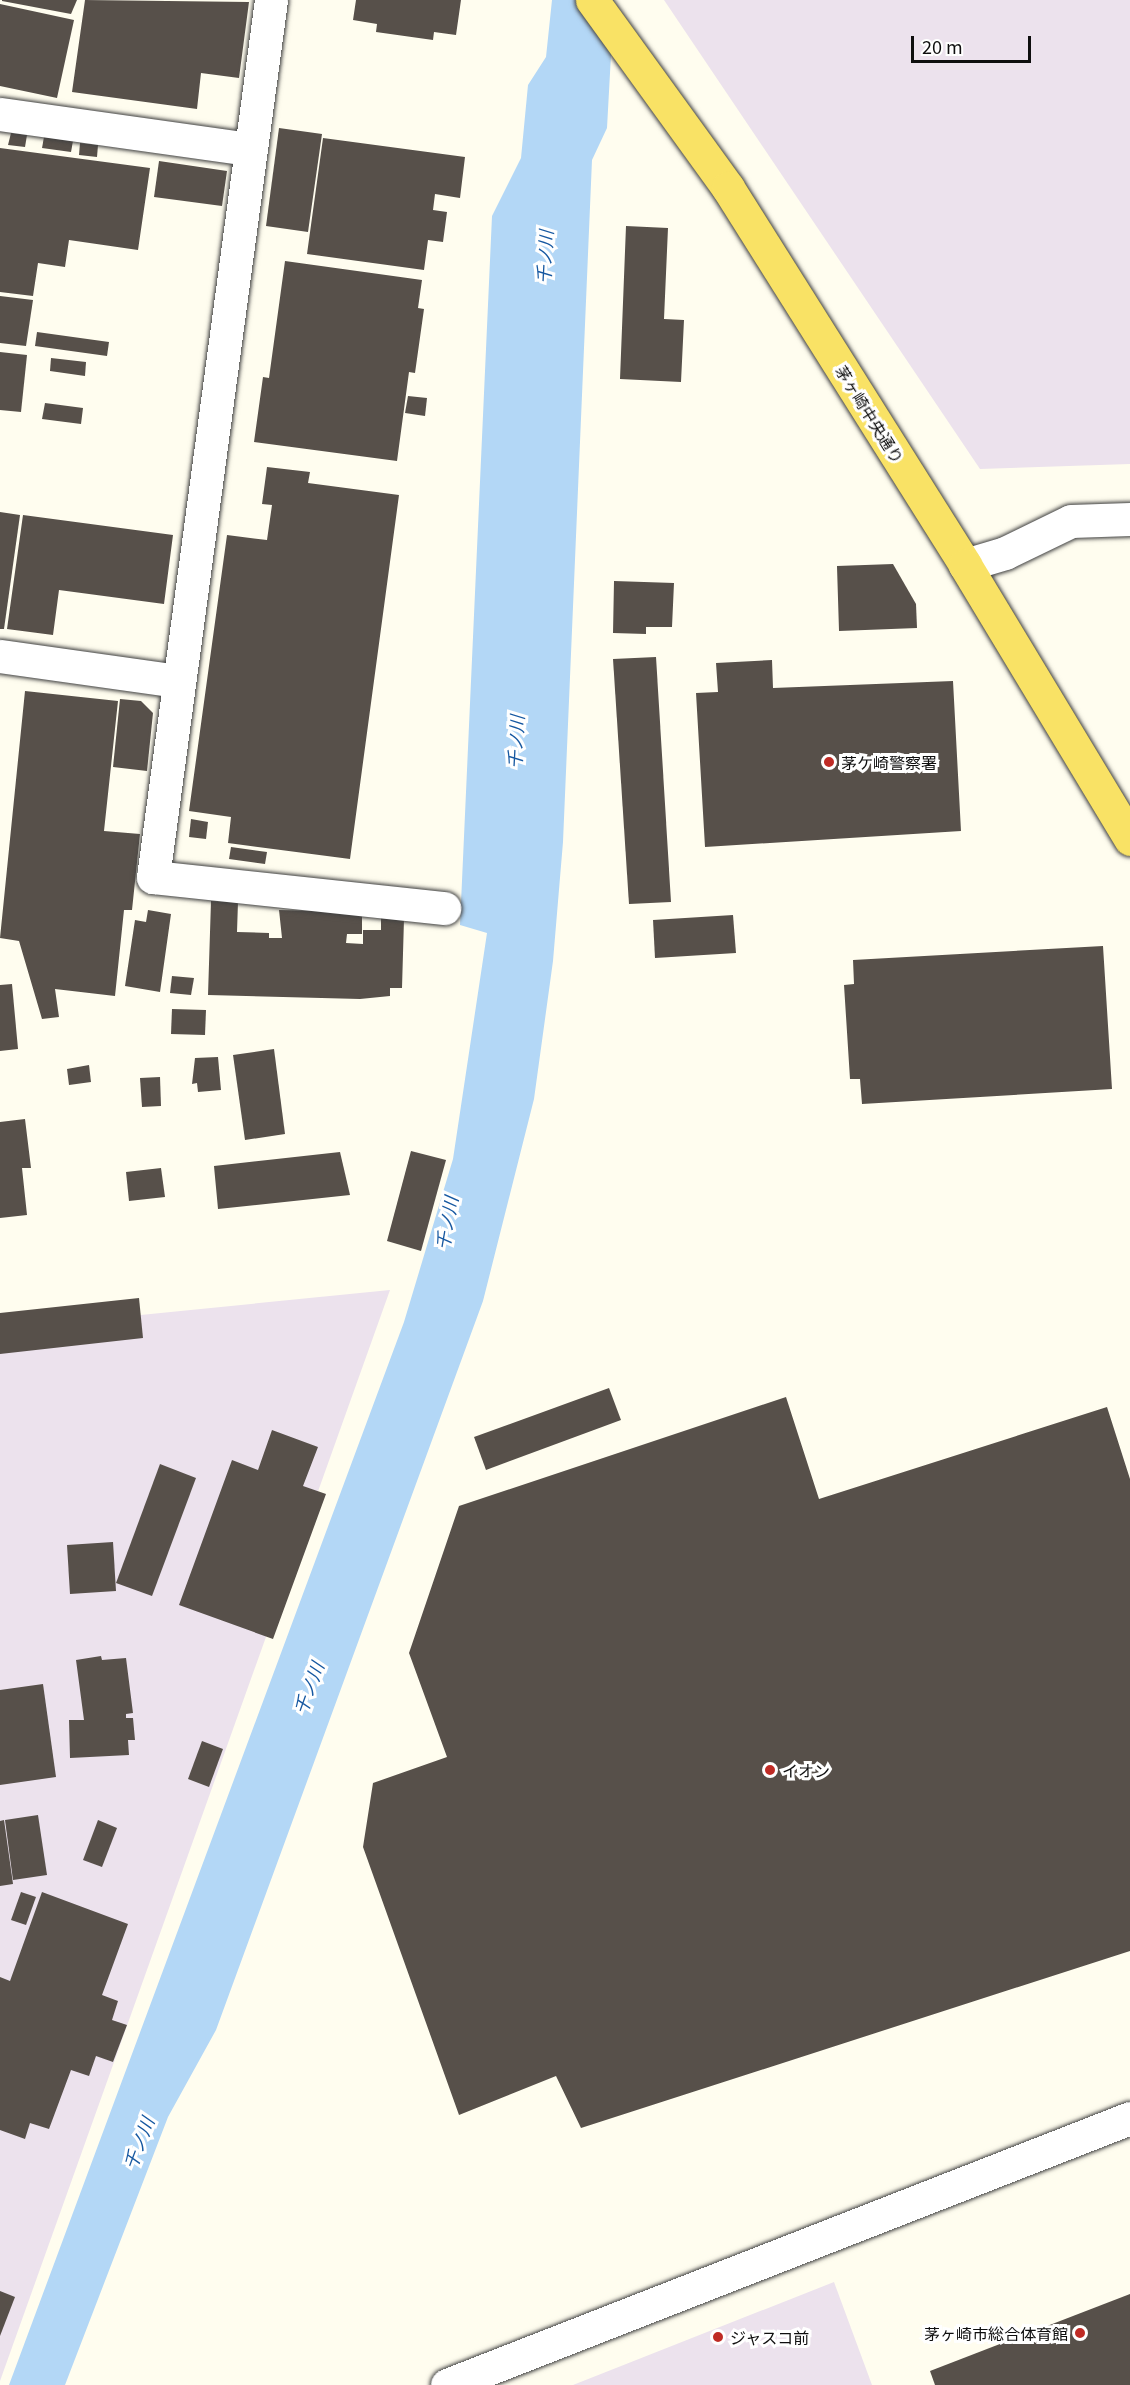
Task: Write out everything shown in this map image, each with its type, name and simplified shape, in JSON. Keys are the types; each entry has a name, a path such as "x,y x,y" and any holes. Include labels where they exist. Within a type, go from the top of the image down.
{"main road":[{"name":"茅ヶ崎中央通り","path":"592,0 728,188 965,565 1130,839"}],"street":[{"path":"271,0 248,149 153,877 444,908"},
{"path":"0,114 248,149"},
{"path":"965,565 1005,553 1071,521 1130,519"},
{"path":"0,656 178,681"},
{"path":"447,2385 1130,2118"}],"shaded area":[{"path":"664,0 1130,0 1130,464 980,469"},
{"path":"390,1290 0,2381 0,1329"},
{"path":"834,2282 872,2385 573,2385"}],"water":[{"name":"千ノ川","path":"552,0 614,0 607,128 592,160 563,842 553,961 534,1099 483,1301 216,2030 168,2117 65,2385 9,2385 404,1322 453,1159 487,933 460,925 492,216 521,158 528,85 546,57"}],"building":[{"path":"2,0 77,0 71,14 2,1"},
{"path":"85,0 249,2 239,78 201,73 197,109 72,92"},
{"path":"356,0 461,0 456,35 434,32 433,40 376,32 377,24 353,20"},
{"path":"0,4 74,20 57,98 0,86"},
{"path":"279,128 322,134 308,232 266,226"},
{"path":"11,133 27,135 25,147 8,145"},
{"path":"44,137 73,141 71,152 42,148"},
{"path":"323,138 465,157 460,198 435,194 433,210 447,212 443,242 428,240 424,270 307,254"},
{"path":"80,143 98,145 97,157 79,155"},
{"path":"0,148 150,168 138,250 69,240 65,267 38,263 33,296 0,292"},
{"path":"159,161 227,171 222,206 154,197"},
{"path":"626,226 668,228 664,319 684,320 681,382 620,379"},
{"path":"285,261 422,280 418,308 424,309 415,373 409,372 397,461 254,442 263,377 269,378"},
{"path":"0,296 33,300 26,346 0,343"},
{"path":"37,332 109,342 107,356 35,346"},
{"path":"0,352 27,355 21,412 0,410"},
{"path":"51,358 86,362 85,376 50,371"},
{"path":"408,396 427,398 425,416 405,413"},
{"path":"45,403 83,408 81,424 42,419"},
{"path":"267,467 310,472 308,483 399,495 350,859 228,843 231,817 189,811 227,535 267,540 272,505 262,504"},
{"path":"0,512 20,515 4,629 0,629"},
{"path":"23,515 173,535 164,604 59,590 53,635 7,629"},
{"path":"893,564 916,604 917,628 839,631 837,566"},
{"path":"614,581 674,583 672,627 646,627 646,634 613,633"},
{"path":"656,657 671,902 629,904 613,659"},
{"name":"茅ケ崎警察署","path":"772,660 773,688 953,681 961,831 705,847 696,693 718,692 716,663"},
{"path":"25,691 118,701 104,831 140,834 132,910 124,910 115,996 55,989 59,1017 42,1019 19,941 0,938"},
{"path":"120,699 141,701 153,713 147,771 113,767"},
{"path":"191,819 208,822 206,839 189,837"},
{"path":"231,847 267,852 265,864 229,859"},
{"path":"211,901 238,902 237,932 269,933 269,938 282,938 279,910 362,912 362,934 347,934 346,943 363,944 363,930 381,930 381,918 404,919 402,988 390,988 390,996 360,999 208,995"},
{"path":"148,910 171,914 160,992 125,986 135,920 146,922"},
{"path":"733,915 736,953 655,958 653,920"},
{"path":"1103,946 1112,1089 862,1104 860,1079 850,1079 844,985 854,984 853,960"},
{"path":"172,976 194,978 191,995 170,993"},
{"path":"12,984 18,1049 0,1051 0,985"},
{"path":"172,1009 206,1010 205,1035 171,1034"},
{"path":"274,1049 285,1134 245,1140 233,1055"},
{"path":"218,1057 221,1090 198,1092 197,1083 192,1084 195,1058"},
{"path":"89,1065 91,1082 69,1085 67,1069"},
{"path":"160,1077 161,1106 142,1107 140,1078"},
{"path":"25,1119 31,1168 22,1168 27,1215 0,1218 0,1122"},
{"path":"411,1151 446,1160 421,1251 387,1241"},
{"path":"340,1152 350,1195 218,1209 214,1166"},
{"path":"161,1168 165,1197 129,1201 126,1172"},
{"path":"139,1298 143,1338 0,1354 0,1313"},
{"path":"609,1388 621,1420 486,1470 474,1437"},
{"name":"イオン","path":"786,1397 819,1499 1107,1407 1130,1479 1130,1951 581,2128 556,2076 459,2115 363,1847 373,1783 447,1757 409,1653 459,1506"},
{"path":"272,1430 318,1447 303,1486 326,1494 273,1639 179,1605 232,1460 258,1470"},
{"path":"160,1464 196,1478 152,1596 116,1583"},
{"path":"113,1542 116,1591 70,1594 67,1545"},
{"path":"101,1656 102,1660 126,1658 133,1713 126,1714 126,1718 133,1718 135,1740 128,1740 129,1755 70,1758 69,1720 84,1720 76,1660"},
{"path":"43,1684 56,1777 0,1785 0,1690"},
{"path":"202,1741 223,1749 209,1787 188,1779"},
{"path":"38,1815 47,1875 13,1880 5,1820"},
{"path":"4,1820 13,1884 0,1886 0,1821"},
{"path":"98,1820 117,1828 102,1867 83,1860"},
{"path":"21,1892 36,1897 26,1925 11,1920"},
{"path":"42,1892 128,1924 102,1995 118,2001 112,2020 127,2025 113,2062 96,2056 89,2076 71,2070 49,2129 30,2123 25,2139 0,2130 0,1977 10,1981"},
{"path":"0,2291 15,2297 0,2336"},
{"name":"茅ヶ崎市総合体育館","path":"1130,2294 1130,2385 935,2385 930,2371"}],"place":[{"name":"茅ケ崎警察署","path":"829,762"},
{"name":"イオン","path":"770,1770"},
{"name":"茅ヶ崎市総合体育館","path":"1080,2333"},
{"name":"ジャスコ前","path":"718,2337"}]}
